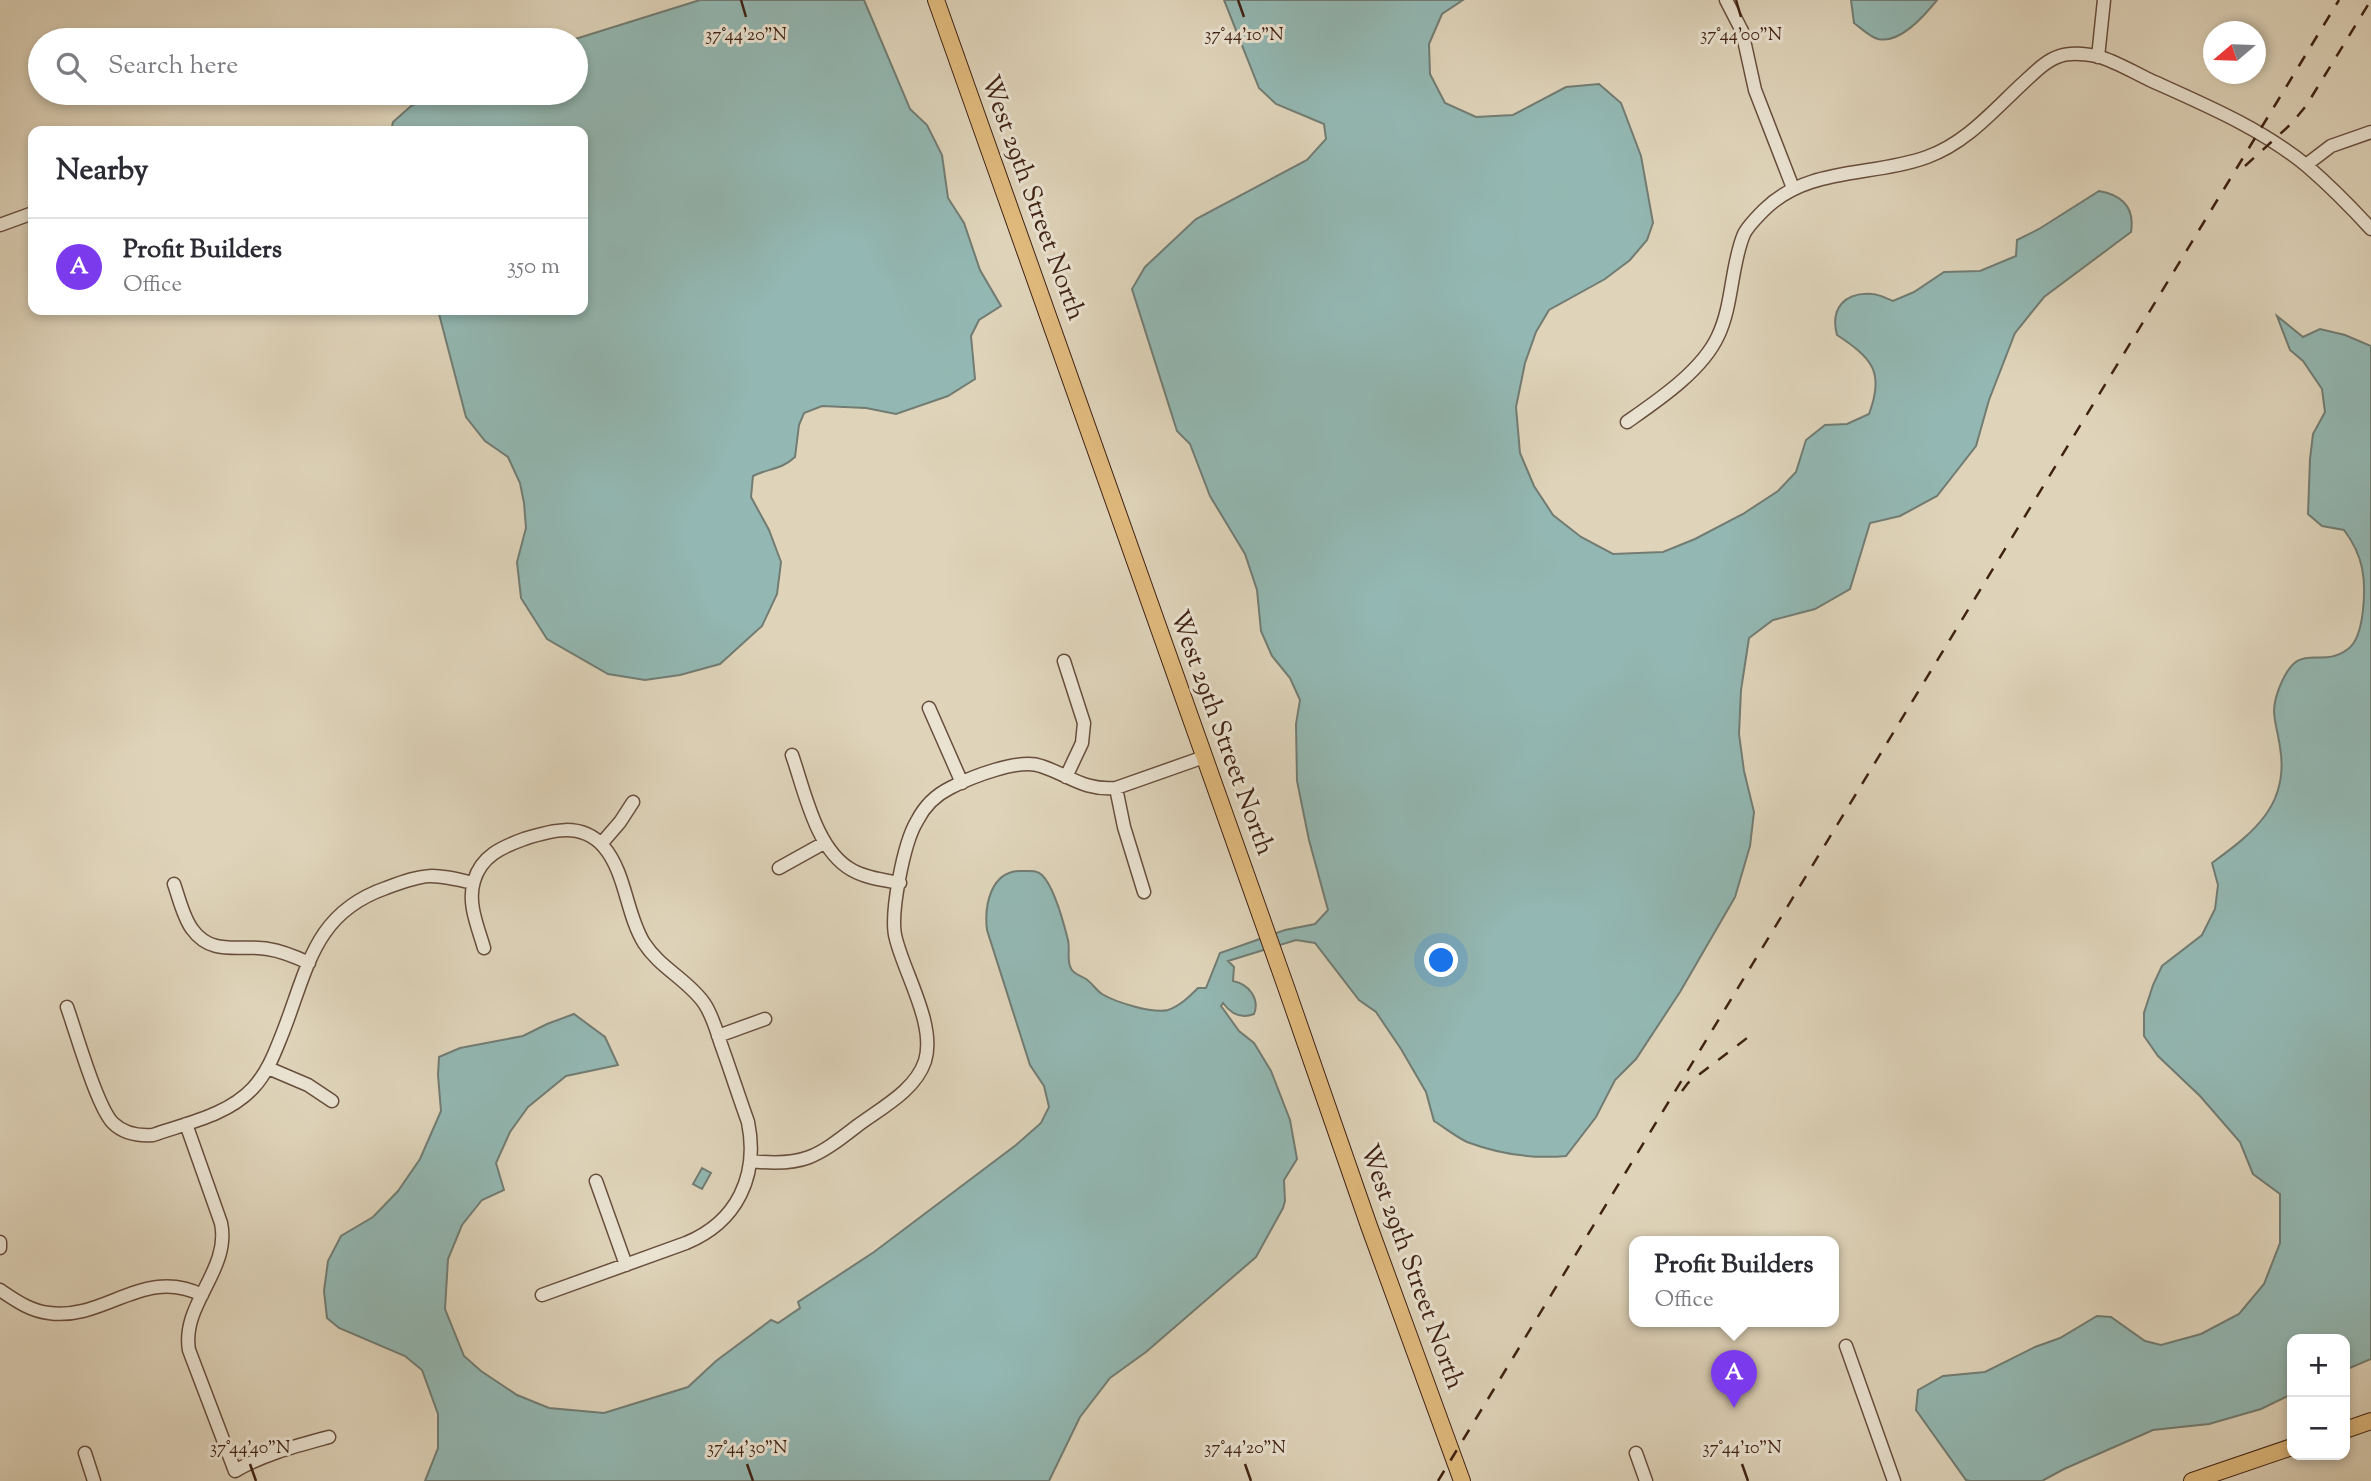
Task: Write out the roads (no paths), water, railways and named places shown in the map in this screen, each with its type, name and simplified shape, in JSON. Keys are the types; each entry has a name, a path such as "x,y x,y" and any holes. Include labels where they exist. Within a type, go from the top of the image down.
{"main road":[{"name":"West 29th Street North","path":"936,0 1369,1226 1462,1481"},
{"path":"2350,1428 2371,1421"},
{"path":"2192,1481 2287,1449"}],"street":[{"path":"1726,0 1742,31 1755,90 1793,188"},
{"path":"2098,57 2104,0"},
{"path":"1627,422 1672,390 1699,363 1718,338 1730,301 1745,233 1764,210 1793,188 1818,178 1887,169 1929,157 1981,124 2038,69 2059,56 2077,53 2098,57 2212,108 2258,133 2306,165 2371,229"},
{"path":"2306,165 2331,146 2371,132"},
{"path":"0,225 28,216"},
{"path":"1063,661 1084,723 1082,743 1066,777"},
{"path":"929,708 962,783"},
{"path":"792,755 824,843 832,855 853,871 900,883"},
{"path":"751,1161 783,1164 798,1162 826,1150 903,1091 920,1072 925,1061 928,1039 895,938 894,914 908,844 917,819 938,796 962,783 1011,766 1029,763 1041,765 1092,788 1116,788 1204,757"},
{"path":"1116,788 1126,837 1144,892"},
{"path":"601,844 633,803"},
{"path":"484,948 472,906 473,883 483,862 492,853 545,832 569,829 581,832 601,844 614,863 645,944 655,958 704,1003 748,1122 751,1138 751,1161 743,1191 717,1225 690,1241 542,1294"},
{"path":"779,868 824,843"},
{"path":"67,1007 103,1107 114,1124 142,1136 153,1135 215,1114 240,1100 260,1080 268,1068 320,938 329,924 352,903 367,894 427,875 440,875 473,883"},
{"path":"174,884 193,932 208,944 222,949 267,948 309,963"},
{"path":"718,1036 765,1019"},
{"path":"268,1068 308,1085 332,1101"},
{"path":"186,1124 221,1223 223,1237 219,1259 188,1329 189,1350 237,1476 249,1462 329,1437"},
{"path":"596,1181 626,1265"},
{"path":"0,1242 0,1248"},
{"path":"0,1290 34,1310 64,1314 79,1312 148,1288 186,1287 202,1295"},
{"path":"1846,1346 1894,1481"},
{"path":"85,1453 94,1481"},
{"path":"1636,1453 1647,1481"}],"water":[{"path":"700,0 864,0 910,109 927,125 942,155 948,198 964,223 980,270 1001,306 979,320 971,336 975,379 948,396 896,414 866,408 822,406 804,413 799,425 795,457 780,467 753,476 751,497 769,530 781,562 777,594 762,626 720,664 680,675 645,680 608,674 547,639 521,598 517,562 526,528 520,483 508,457 485,441 466,417 439,315 588,315 588,126 392,126 393,122 413,105 588,105 588,35"},
{"path":"1224,0 1463,0 1442,14 1429,44 1430,74 1445,103 1476,117 1513,115 1566,87 1599,84 1621,103 1641,156 1653,223 1647,240 1630,260 1605,279 1549,310 1536,332 1525,363 1516,407 1520,453 1534,486 1553,515 1581,537 1613,554 1663,552 1743,514 1778,491 1796,472 1806,440 1825,425 1847,424 1869,414 1876,387 1872,367 1859,351 1837,335 1835,326 1838,310 1847,299 1872,294 1893,301 1914,292 1944,272 1980,271 2016,256 2017,240 2099,191 2120,199 2129,209 2131,232 2044,297 2015,333 1989,400 1976,446 1937,496 1900,516 1870,523 1850,589 1815,609 1773,620 1749,638 1741,690 1739,734 1754,812 1750,846 1735,897 1680,992 1636,1059 1615,1080 1596,1117 1566,1156 1528,1156 1491,1150 1463,1140 1434,1121 1426,1092 1376,1012 1359,1000 1315,943 1296,940 1228,961 1234,967 1233,981 1244,985 1252,993 1256,1003 1254,1014 1245,1016 1233,1013 1223,1003 1221,1006 1239,1031 1254,1043 1271,1071 1290,1120 1297,1159 1284,1180 1283,1208 1256,1257 1146,1352 1110,1378 1080,1417 1049,1481 425,1481 438,1448 438,1414 422,1370 405,1356 339,1328 327,1318 324,1291 328,1261 341,1236 373,1217 398,1191 420,1159 441,1111 439,1057 460,1048 523,1036 574,1014 605,1037 618,1065 566,1076 528,1107 510,1132 496,1163 504,1190 482,1200 462,1225 448,1259 445,1309 464,1356 517,1395 549,1408 604,1413 688,1387 716,1361 771,1320 778,1323 800,1308 798,1302 874,1252 1016,1145 1041,1123 1049,1107 1044,1086 1030,1065 987,930 989,900 1003,876 1022,871 1042,875 1051,888 1061,916 1068,940 1072,971 1108,997 1161,1011 1172,1008 1198,988 1206,988 1220,953 1285,930 1315,924 1328,910 1309,840 1297,781 1296,724 1300,700 1290,678 1272,656 1261,631 1257,590 1245,554 1210,496 1190,444 1177,431 1132,289 1145,267 1196,219 1307,160 1326,139 1324,124 1276,104 1259,88"},
{"path":"1851,0 1937,0 1903,33 1878,39 1854,23"},
{"path":"2277,316 2303,337 2320,329 2345,335 2371,346 2371,1359 2350,1368 2350,1334 2287,1334 2287,1396 2261,1409 2209,1424 2153,1430 2042,1481 1966,1480 1916,1410 1918,1390 1943,1376 1985,1372 2035,1347 2060,1338 2097,1316 2111,1317 2145,1341 2161,1345 2201,1334 2239,1314 2264,1284 2280,1243 2280,1194 2253,1174 2240,1142 2200,1096 2158,1056 2144,1036 2144,1013 2162,966 2202,935 2215,909 2218,885 2212,863 2254,828 2274,801 2282,767 2274,716 2275,703 2287,671 2303,659 2338,655 2348,649 2354,643 2361,623 2363,576 2355,548 2344,530 2322,526 2308,514 2313,434 2325,412 2322,389 2303,361 2290,350"},
{"path":"702,1168 711,1173 702,1189 693,1184"}],"railway":[{"path":"1438,1481 2339,0"},
{"path":"2245,166 2291,124 2306,106 2371,0"},
{"path":"1682,1091 1688,1083 1747,1038"}],"place":[{"name":"Profit Builders","path":"1734,1408"}]}
